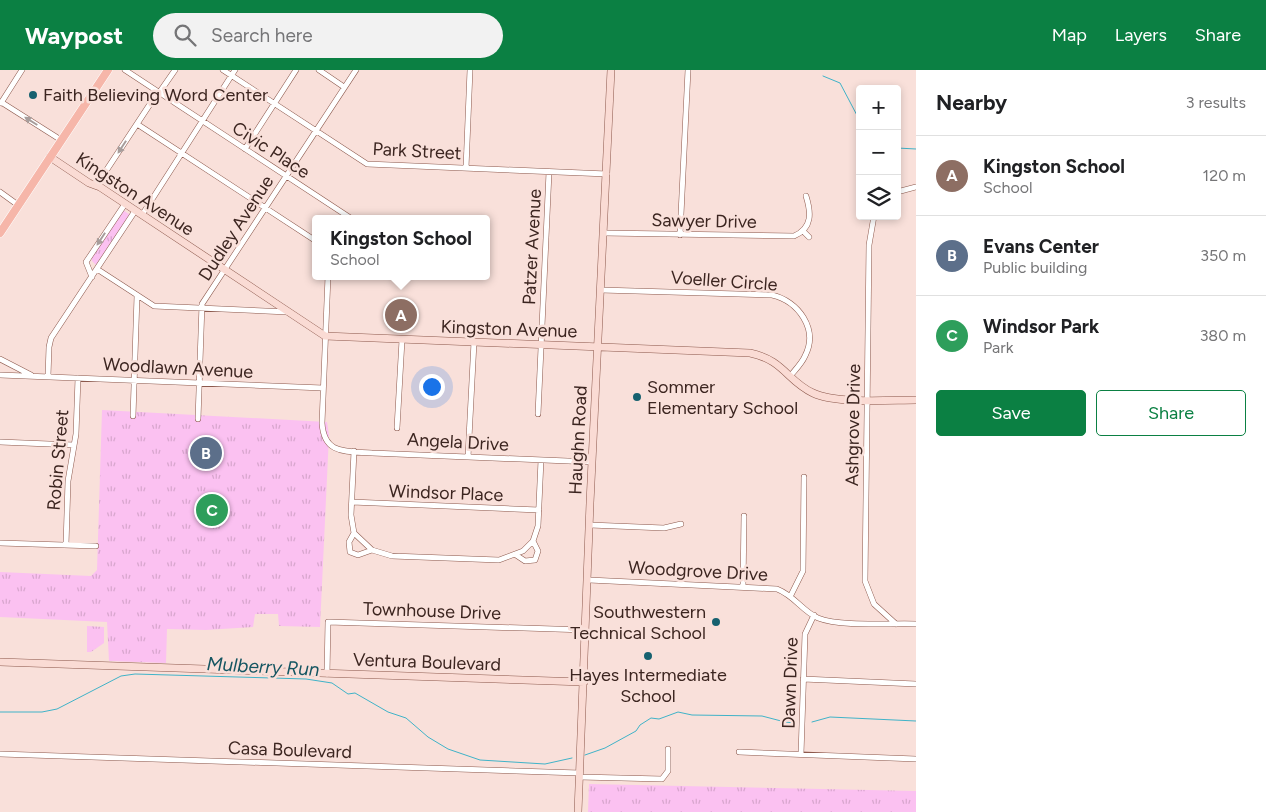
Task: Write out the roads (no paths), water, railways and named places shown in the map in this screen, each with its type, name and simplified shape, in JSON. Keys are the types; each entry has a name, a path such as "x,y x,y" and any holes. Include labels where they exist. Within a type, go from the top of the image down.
{"main road":[{"path":"0,233 108,70"}],"street":[{"path":"22,70 1,103 61,140"},
{"name":"Civic Place","path":"125,70 346,215"},
{"path":"96,186 158,92 175,70"},
{"name":"Park Street","path":"222,70 362,162 372,165 607,174"},
{"path":"48,376 49,342 97,269 182,153 236,70"},
{"path":"245,149 296,70"},
{"path":"319,70 344,87"},
{"name":"Dudley Avenue","path":"198,419 202,304 356,70"},
{"path":"466,168 470,70"},
{"name":"Haughn Road","path":"578,812 589,580 592,462 612,70"},
{"path":"680,234 688,70"},
{"path":"137,124 312,238"},
{"name":"Kingston Avenue","path":"50,157 125,204 325,336 750,353 771,359 802,386 820,396 916,400"},
{"name":"Patzer Avenue","path":"538,414 550,172"},
{"path":"901,191 916,187"},
{"path":"0,192 18,204"},
{"path":"806,196 810,214 808,223 803,231 809,237"},
{"path":"92,277 86,262 125,204"},
{"name":"Ashgrove Drive","path":"873,220 869,245 865,582 874,604 896,624"},
{"name":"Sawyer Drive","path":"604,233 790,236 803,231"},
{"path":"97,269 137,296 158,307 289,312"},
{"path":"323,388 328,280"},
{"name":"Voeller Circle","path":"601,290 772,295 785,299 799,310 808,330 805,356 791,375"},
{"path":"133,416 137,296"},
{"path":"397,428 402,340"},
{"path":"468,456 474,342"},
{"name":"Woodlawn Avenue","path":"0,359 32,375"},
{"name":"Woodlawn Avenue","path":"0,376 32,375 323,388"},
{"name":"Robin Street","path":"66,545 68,481 74,445 78,378"},
{"name":"Angela Drive","path":"323,388 322,425 326,439 337,449 354,452 592,462"},
{"path":"0,442 74,445"},
{"path":"354,452 352,502 354,533 349,542 350,552 361,554 372,550"},
{"path":"354,533 372,550 392,556 491,560 516,555 532,541 538,526 541,460"},
{"path":"791,595 802,574 804,564 804,477"},
{"name":"Windsor Place","path":"352,502 539,510"},
{"path":"742,587 744,516"},
{"path":"590,525 664,528 681,524"},
{"path":"516,555 525,561 534,560 538,551 532,541"},
{"path":"0,543 96,546"},
{"name":"Woodgrove Drive","path":"589,580 777,589 791,595 814,616 834,622 916,624"},
{"name":"Dawn Drive","path":"801,754 805,630 814,616"},
{"name":"Townhouse Drive","path":"326,674 328,622 586,630"},
{"name":"Ventura Boulevard","path":"0,662 584,682"},
{"path":"803,679 916,684"},
{"name":"Casa Boulevard","path":"0,754 662,779 668,771 668,749"},
{"path":"739,752 916,758"}],"waterway":[{"path":"823,76 840,83 856,113"},
{"path":"901,148 916,149"},
{"name":"Mulberry Run","path":"0,712 42,712 57,709 121,676 135,674 306,679 332,683 348,694 355,693 388,712 406,718 428,737 448,749 480,760 545,764 572,758"},
{"name":"Mulberry Run","path":"585,755 605,748 636,731 640,725 651,718 659,719 678,712 692,715 762,716 795,723"},
{"name":"Mulberry Run","path":"812,722 830,717 916,721"}],"place":[{"name":"Faith Believing Word Center","path":"33,95"},
{"name":"Kingston School","path":"401,315"},
{"name":"Sommer Elementary School","path":"637,397"},
{"name":"Evans Center","path":"206,453"},
{"name":"Windsor Park","path":"212,510"},
{"name":"Southwestern Technical School","path":"716,622"},
{"name":"Hayes Intermediate School","path":"648,656"}]}
